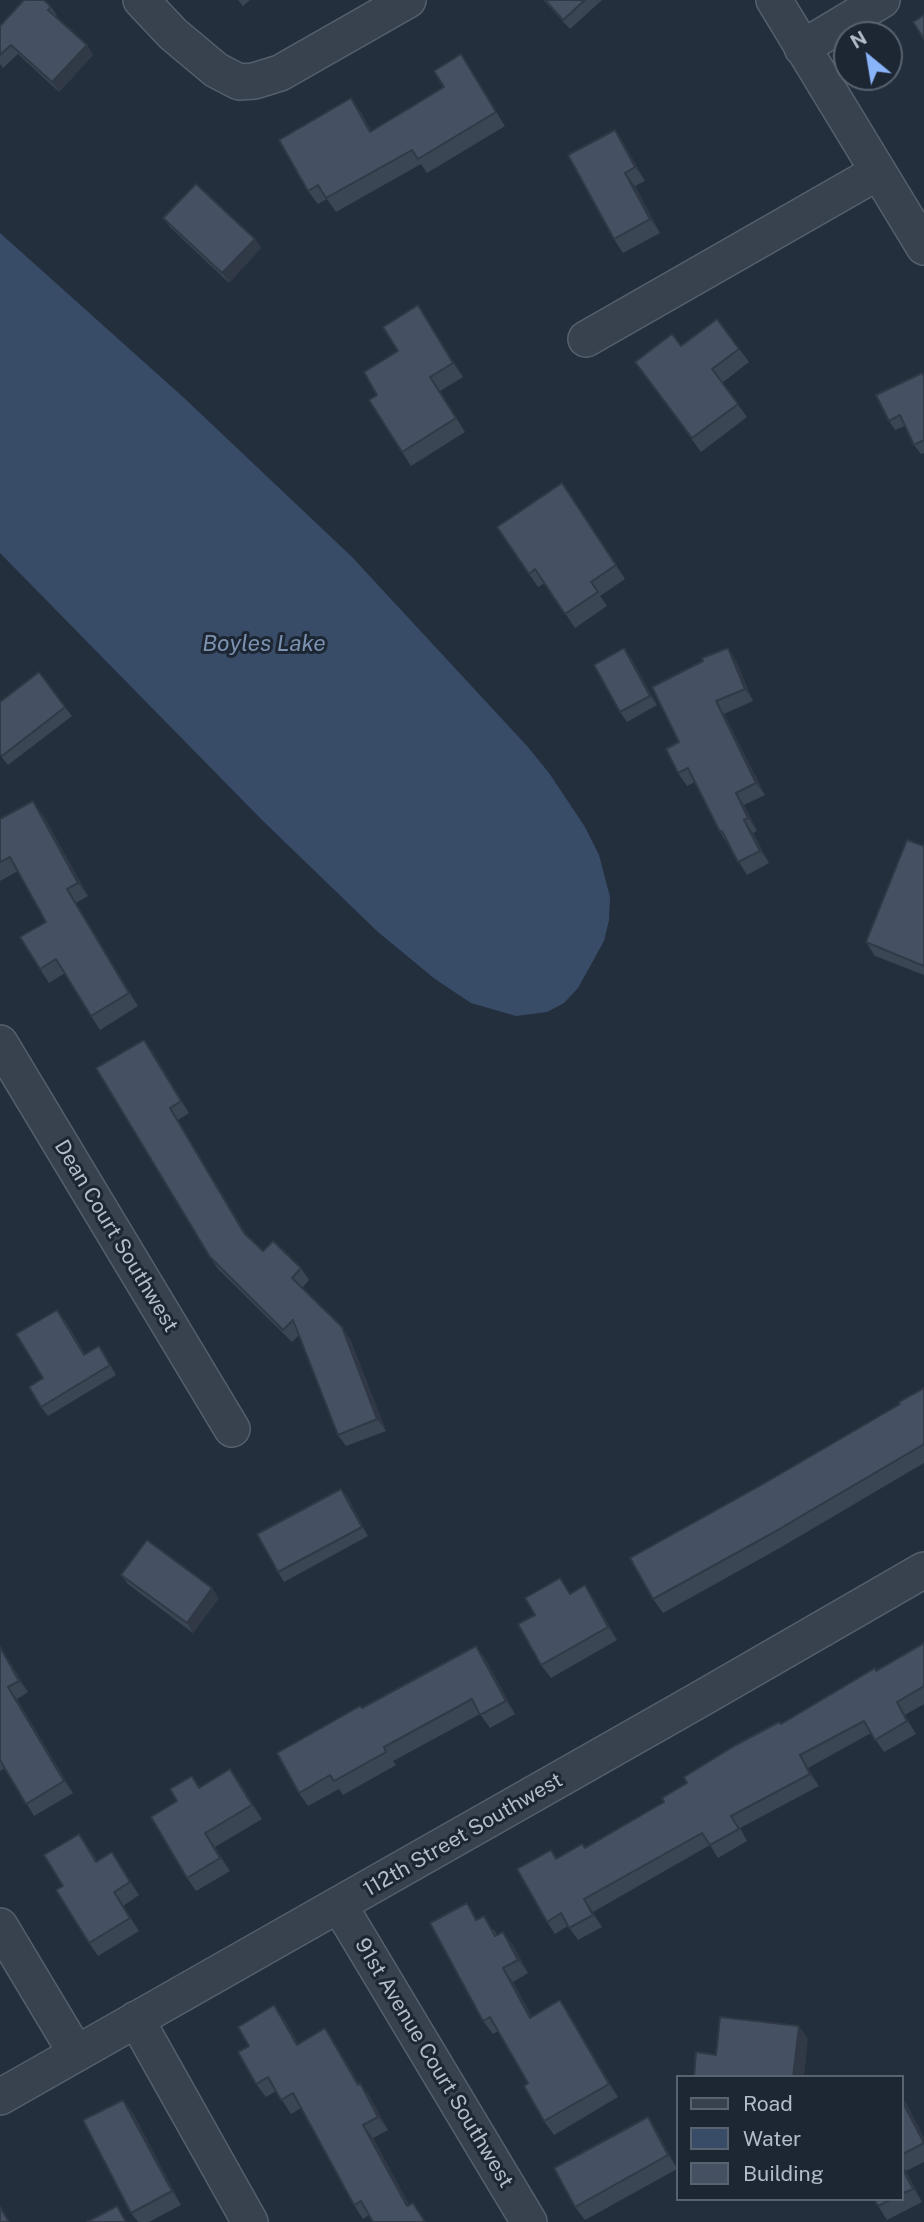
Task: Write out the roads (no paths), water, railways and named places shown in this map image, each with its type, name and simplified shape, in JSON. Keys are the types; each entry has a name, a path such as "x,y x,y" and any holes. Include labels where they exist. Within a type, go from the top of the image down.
{"street":[{"path":"141,0 173,34 216,70 239,82 254,81 280,73 408,0"},
{"path":"774,0 924,247"},
{"path":"802,48 882,0"},
{"path":"586,339 878,172"},
{"name":"Dean Court Southwest","path":"0,1044 232,1429"},
{"name":"112th Street Southwest","path":"0,2097 697,1702 924,1570"},
{"name":"91st Avenue Court Southwest","path":"339,1905 529,2222"},
{"path":"0,1926 76,2053"},
{"path":"136,2019 250,2222"}],"water":[{"name":"Boyles Lake","path":"0,233 183,397 352,557 549,773 585,827 599,855 610,897 609,920 604,941 578,988 564,1003 547,1012 516,1016 471,1003 435,979 378,932 262,820 0,553"}]}
